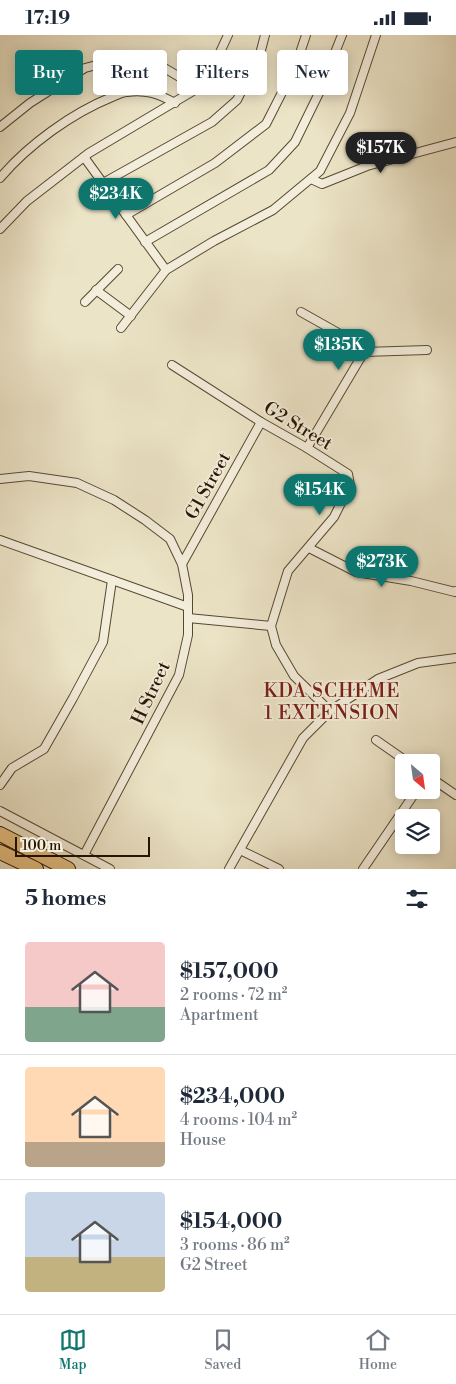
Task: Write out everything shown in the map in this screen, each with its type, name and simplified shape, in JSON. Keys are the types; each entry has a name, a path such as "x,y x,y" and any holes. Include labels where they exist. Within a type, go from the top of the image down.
{"highway":[{"path":"0,834 68,869"},
{"path":"0,852 36,869"}],"street":[{"path":"221,50 228,35"},
{"path":"103,183 212,122 237,100 260,54 265,35"},
{"path":"126,215 215,163 266,124 296,65 306,35"},
{"path":"145,242 269,170 295,141 319,93 342,35"},
{"path":"121,328 166,270 214,241 274,210 320,171 350,113 376,35"},
{"path":"0,127 30,103 84,68 127,57 161,66 177,76"},
{"path":"0,178 13,163 56,129 93,105 126,91 155,92 175,103"},
{"path":"0,229 27,201 84,157 187,95"},
{"path":"311,179 322,184 367,166 456,142"},
{"path":"84,157 166,270"},
{"path":"85,302 118,269"},
{"path":"96,291 131,316"},
{"path":"301,311 349,339 364,352 427,350"},
{"path":"308,448 364,352"},
{"name":"G2 Street","path":"172,365 261,422 308,448 348,474 350,485 334,517 288,571 271,625"},
{"name":"G1 Street","path":"182,564 261,422"},
{"name":"H Street","path":"0,479 29,476 77,483 114,500 146,520 170,539 182,564 188,595 188,635 179,675 84,855"},
{"path":"0,540 188,607"},
{"path":"309,548 356,572 412,581 456,591"},
{"path":"0,785 12,768 44,749 73,698 102,642 112,580"},
{"path":"188,618 271,625 276,645 294,676 330,711"},
{"path":"229,869 303,738 330,711 378,679 418,663 456,658"},
{"path":"376,739 397,754"},
{"path":"440,784 456,795"},
{"path":"363,869 411,799"},
{"path":"0,811 110,869"},
{"path":"240,850 279,869"}],"district":[{"name":"KDA SCHEME 1 EXTENSION","path":"332,702"}]}
